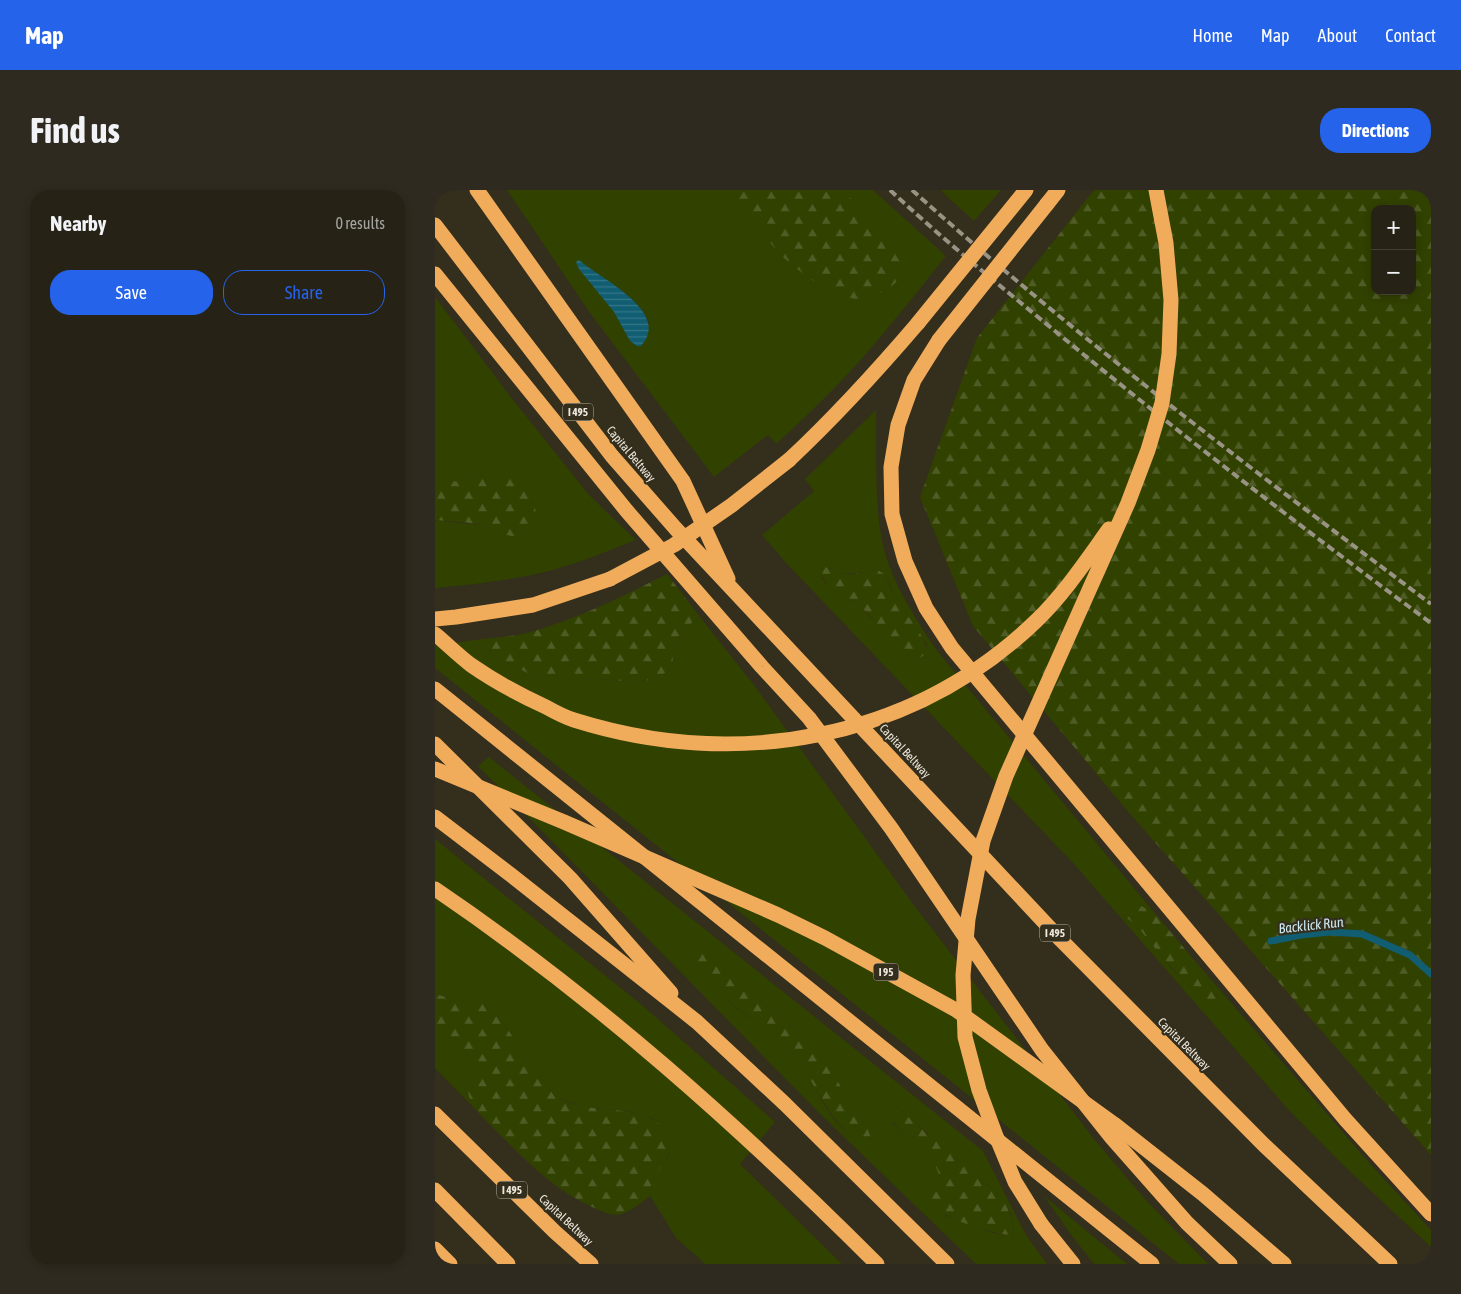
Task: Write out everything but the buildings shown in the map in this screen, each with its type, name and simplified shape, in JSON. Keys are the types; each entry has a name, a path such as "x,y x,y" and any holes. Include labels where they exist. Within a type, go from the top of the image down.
{"highway":[{"path":"477,190 683,481 733,589"},
{"path":"435,619 533,604 610,579 674,545 732,505 789,460 833,419 864,386 1026,190"},
{"path":"1058,190 939,340 914,380 898,425 891,467 892,514 905,561 926,608 953,648 1339,1112 1431,1214"},
{"path":"1072,1264 1041,1224 1015,1182 996,1136 979,1090 965,1037 963,975 968,919 983,841 1006,776 1128,503 1148,450 1162,403 1169,354 1171,300 1166,243 1155,190"},
{"name":"Capital Beltway","path":"435,225 612,456 676,529 1061,940 1264,1145 1390,1264"},
{"path":"435,274 625,510 809,718 891,828 1042,1050 1112,1138 1187,1223 1230,1264"},
{"path":"435,634 471,665 526,698 573,720 643,738 701,745 757,744 818,736 876,719 937,693 992,658 1037,621 1071,582 1128,503"},
{"path":"435,689 1152,1264"},
{"path":"435,744 570,878 697,1022"},
{"name":"I 95","path":"435,770 564,822 777,915 825,938 956,1010 1115,1124 1203,1194 1284,1264"},
{"path":"435,817 697,1022 785,1104 947,1264"},
{"path":"435,889 480,920 653,1055 758,1148 877,1264"},
{"name":"Capital Beltway","path":"435,1114 555,1232 591,1264"},
{"path":"435,1190 508,1264"},
{"path":"435,1249 450,1264"}],"green space":[{"path":"507,190 732,190 785,259 833,291 855,298 866,298 877,294 889,288 900,277 842,190 873,190 946,256 860,361 801,421 776,444 768,435 714,477 590,313","holes":["585,266 629,297 644,312 649,322 641,346 637,346 630,341 614,312 585,275"]},
{"path":"732,190 842,190 889,235 902,261 900,276 890,287 870,297 849,298 830,291 803,273 778,252"},
{"path":"940,190 1001,190 974,221"},
{"path":"1094,190 1431,190 1431,1155 1131,815 973,626 920,497 977,338"},
{"path":"435,297 510,396 589,495 636,540 553,570 509,579 435,588 435,520 481,525 513,536 523,535 534,504 518,485 484,475 463,481 435,482"},
{"path":"876,410 877,492 882,540 891,570 904,599 929,639 1153,911 1139,905 1119,912 1137,926 1172,969 1213,1008 1222,1005 1190,955 1371,1165 1431,1230 1431,1247 1342,1164 1285,1106 1073,863 788,565 762,535 814,491 805,479","holes":["830,568 836,571 852,573 876,569 886,575 894,594 927,645 925,655 916,660 897,647 859,605 825,583 822,578"]},
{"path":"495,474 504,475 513,480 531,500 537,515 532,529 523,535 512,536 486,526 435,520 435,482 463,481"},
{"path":"824,567 848,574 876,569 886,575 891,589 923,638 927,650 925,655 916,660 908,657 893,645 861,607 827,584 822,572"},
{"path":"667,574 700,617 689,625 675,642 672,666 665,673 651,680 634,682 534,676 501,660 474,640 527,633 564,621 599,607"},
{"path":"700,617 754,685 916,908 1094,1139 1144,1198 1208,1264 1179,1264 435,668 435,646 474,640 501,660 534,676 634,682 651,680 665,673 672,665 675,642 689,625"},
{"path":"489,757 983,1151 1026,1235 1047,1264 976,1264 820,1114 478,766","holes":["694,964 723,971 751,992 779,1018 806,1036 829,1064 846,1097 867,1127 871,1138 869,1143 857,1140 836,1122 798,1059 786,1045 729,1002","905,1115 961,1161 1001,1199 1010,1213 1014,1235 993,1233 946,1216 933,1192 939,1178 936,1167 925,1153 892,1123"]},
{"path":"435,839 642,1005 775,1122 740,1164 842,1264 705,1264 676,1238 650,1196 653,1179 670,1154 665,1130 652,1118 627,1111 583,1107 559,1098 553,1094 524,1056 506,1026 489,1008 482,1003 435,994"},
{"path":"1134,903 1153,911 1190,955 1222,1005 1220,1011 1213,1008 1184,981 1137,926 1119,912 1124,906"},
{"path":"698,949 751,992 779,1018 806,1036 816,1046 829,1064 846,1097 867,1127 871,1138 870,1143 859,1141 848,1134 826,1106 791,1050 717,991 703,977 695,965 693,953"},
{"path":"435,994 450,998 473,1000 489,1008 506,1026 524,1056 553,1094 563,1100 586,1107 634,1113 650,1118 664,1128 670,1137 672,1146 665,1162 654,1178 650,1196 626,1212 617,1215 610,1214 575,1198 528,1163 473,1107 468,1090 473,1066 466,1053 460,1047 448,1038 435,1032"},
{"path":"435,1032 454,1042 466,1053 470,1060 473,1066 473,1073 468,1090 473,1107 435,1068"},
{"path":"897,1111 910,1118 926,1133 936,1138 952,1151 1005,1202 1013,1222 1014,1235 1006,1235 969,1225 944,1214 936,1207 932,1201 932,1196 939,1177 938,1172 930,1159 890,1118 891,1113"},
{"path":"1044,1196 1127,1264 1094,1264"}],"water":[{"path":"579,260 616,286 641,309 648,321 648,333 641,346 637,346 630,341 614,312 579,269 576,262"}],"waterway":[{"name":"Backlick Run","path":"1271,941 1330,932 1362,934 1410,955 1431,974"}],"railway":[{"path":"890,190 979,269 1160,416 1431,623"},
{"path":"912,190 974,245 1167,403 1431,604"}]}
